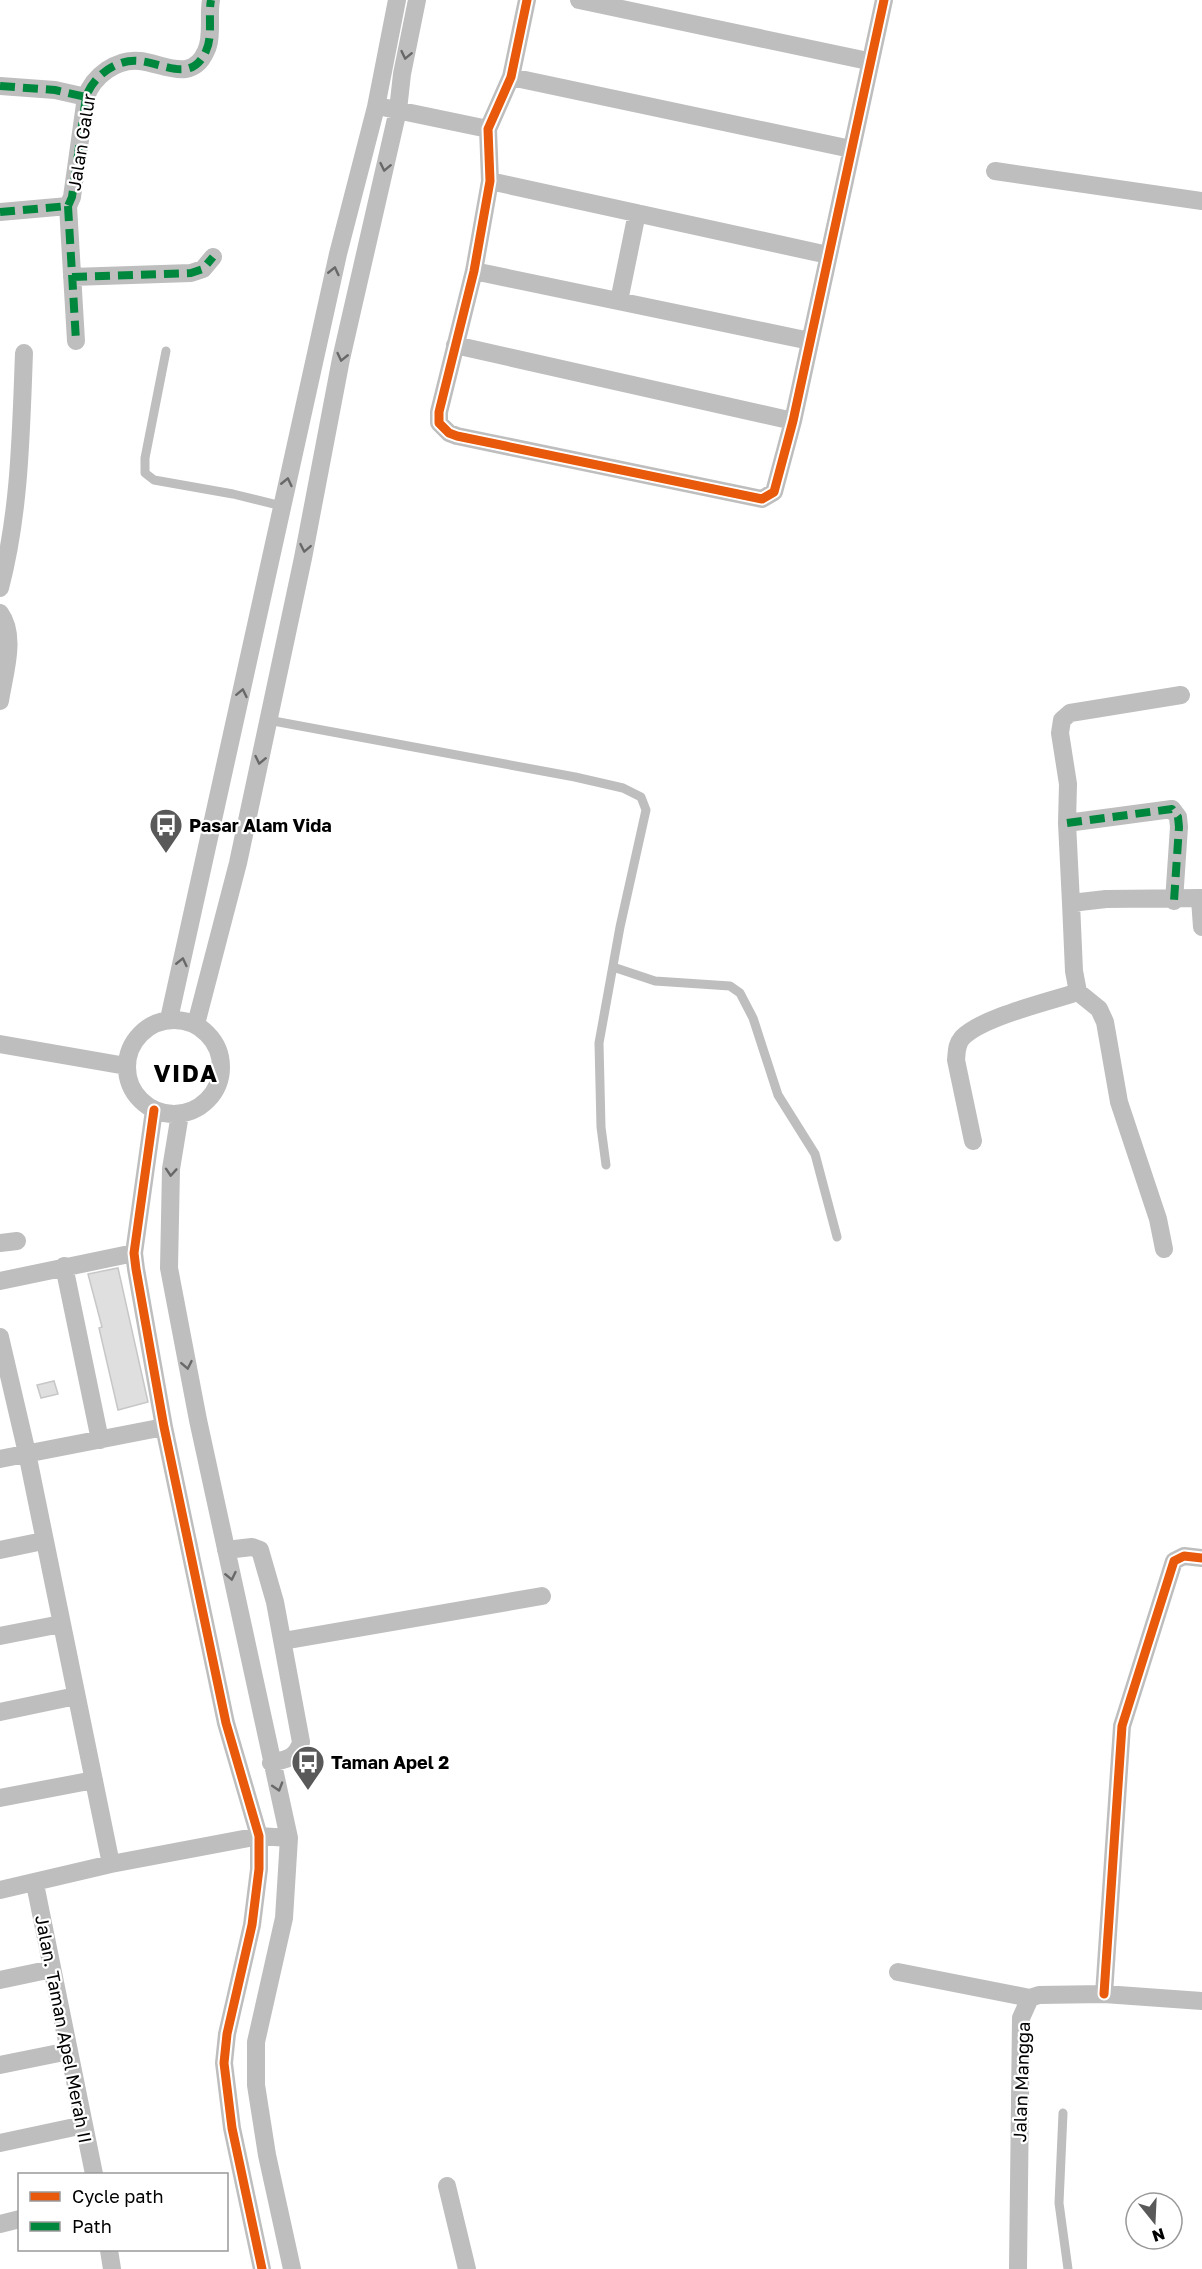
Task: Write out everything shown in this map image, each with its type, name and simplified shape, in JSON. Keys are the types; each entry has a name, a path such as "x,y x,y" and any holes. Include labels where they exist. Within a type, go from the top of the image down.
{"street":[{"name":"Jalan Galur","path":"0,212 68,206 72,197 86,97 91,82 105,71 121,64 139,61 176,71 188,69 199,62 207,50 211,0"},
{"path":"169,1019 338,254 376,107 397,0"},
{"path":"196,1024 238,863 341,359 398,110 402,74 417,0"},
{"path":"527,0 512,77 488,129 490,181 474,271 439,412 439,423 449,433 457,436 762,500 774,492 793,420 868,62 884,0"},
{"path":"579,0 868,62"},
{"path":"512,77 851,149"},
{"path":"0,86 55,90 86,97"},
{"path":"376,107 488,129"},
{"path":"995,171 1202,201"},
{"path":"490,181 828,255"},
{"path":"68,206 76,341"},
{"path":"619,301 637,213"},
{"path":"72,277 191,273 203,269 213,257"},
{"path":"474,271 810,341"},
{"path":"455,345 793,420"},
{"path":"0,588 8,556 18,469 24,353"},
{"path":"0,613 8,624 9,638 0,701"},
{"path":"1164,1249 1158,1220 1119,1102 1105,1022 1099,1009 1078,992 1074,970 1067,823 1068,784 1060,733 1062,720 1070,713 1181,696"},
{"path":"1067,823 1172,809 1178,817 1179,827 1174,901"},
{"path":"1071,903 1106,899 1174,901 1201,899 1202,927"},
{"path":"973,1141 956,1060 957,1047 963,1038 984,1023 1078,992"},
{"path":"169,1019 196,1024 215,1042 222,1068 219,1082 204,1103 180,1114 154,1110 133,1091 126,1066 135,1040 156,1023 169,1019"},
{"path":"0,1044 126,1066"},
{"path":"154,1110 135,1250 165,1427 226,1723 259,1836 260,1869 252,1925 234,2000 224,2064 234,2174 262,2269"},
{"path":"180,1114 171,1169 169,1268 226,1550 289,1838 284,1918 256,2042 256,2085 267,2155 292,2269"},
{"path":"0,1281 135,1250 169,1245"},
{"path":"64,1266 100,1440"},
{"path":"0,1337 27,1454 111,1864"},
{"path":"0,1459 165,1427"},
{"path":"0,1550 43,1541"},
{"path":"226,1550 252,1547 260,1550 265,1560 283,1641 301,1743 298,1753 291,1758 271,1763"},
{"path":"1104,1994 1122,1726 1174,1561 1184,1556 1202,1558"},
{"path":"283,1641 542,1596"},
{"path":"0,1636 61,1624"},
{"path":"0,1712 76,1696"},
{"path":"0,1798 94,1779"},
{"path":"0,1890 35,1884 111,1864 259,1836 289,1838"},
{"name":"Jalan. Taman Apel Merah II","path":"35,1884 94,2173"},
{"path":"0,1980 52,1969"},
{"path":"898,1972 1030,1998"},
{"name":"Jalan Mangga","path":"1018,2269 1022,2018 1030,1998 1039,1995 1104,1994 1202,2001"},
{"path":"0,2065 69,2051"},
{"path":"0,2143 84,2125"},
{"path":"447,2186 467,2269"},
{"path":"0,2224 18,2220"},
{"path":"109,2251 112,2269"}],"lane":[{"path":"166,351 145,458 145,473 154,480 233,494 282,506"},
{"path":"268,720 575,777 637,793 646,810 599,1043 601,1127 606,1165"},
{"path":"613,967 655,981 730,986 740,993 753,1018 778,1095 805,1135 818,1160 837,1237"},
{"path":"1063,2113 1059,2203 1068,2269"}],"building":[{"path":"118,1268 148,1402 118,1410 99,1328 102,1327 88,1274"},
{"path":"54,1381 58,1394 41,1398 37,1385"}],"marked path":[{"path":"0,212 68,206 72,197 89,89 107,70 123,62 140,61 186,69 200,61 208,45 211,0"},
{"path":"0,86 55,90 86,97"},
{"path":"68,206 76,341"},
{"path":"72,277 191,273 203,269 213,257"},
{"path":"1067,823 1172,809 1178,817 1179,827 1174,901"}],"cycle path":[{"path":"527,0 511,77 488,129 490,181 474,271 439,412 439,423 449,433 457,436 762,499 774,492 793,421 884,0"},
{"path":"154,1110 134,1253 136,1269 164,1427 226,1723 259,1836 259,1869 252,1925 227,2034 224,2063 232,2128 262,2269"},
{"path":"1104,1994 1122,1726 1174,1561 1184,1556 1202,1558"}],"place":[{"name":"Pasar Alam Vida","path":"166,854"},
{"name":"Taman Apel 2","path":"308,1791"}],"district":[{"name":"VIDA","path":"186,1072"}]}
